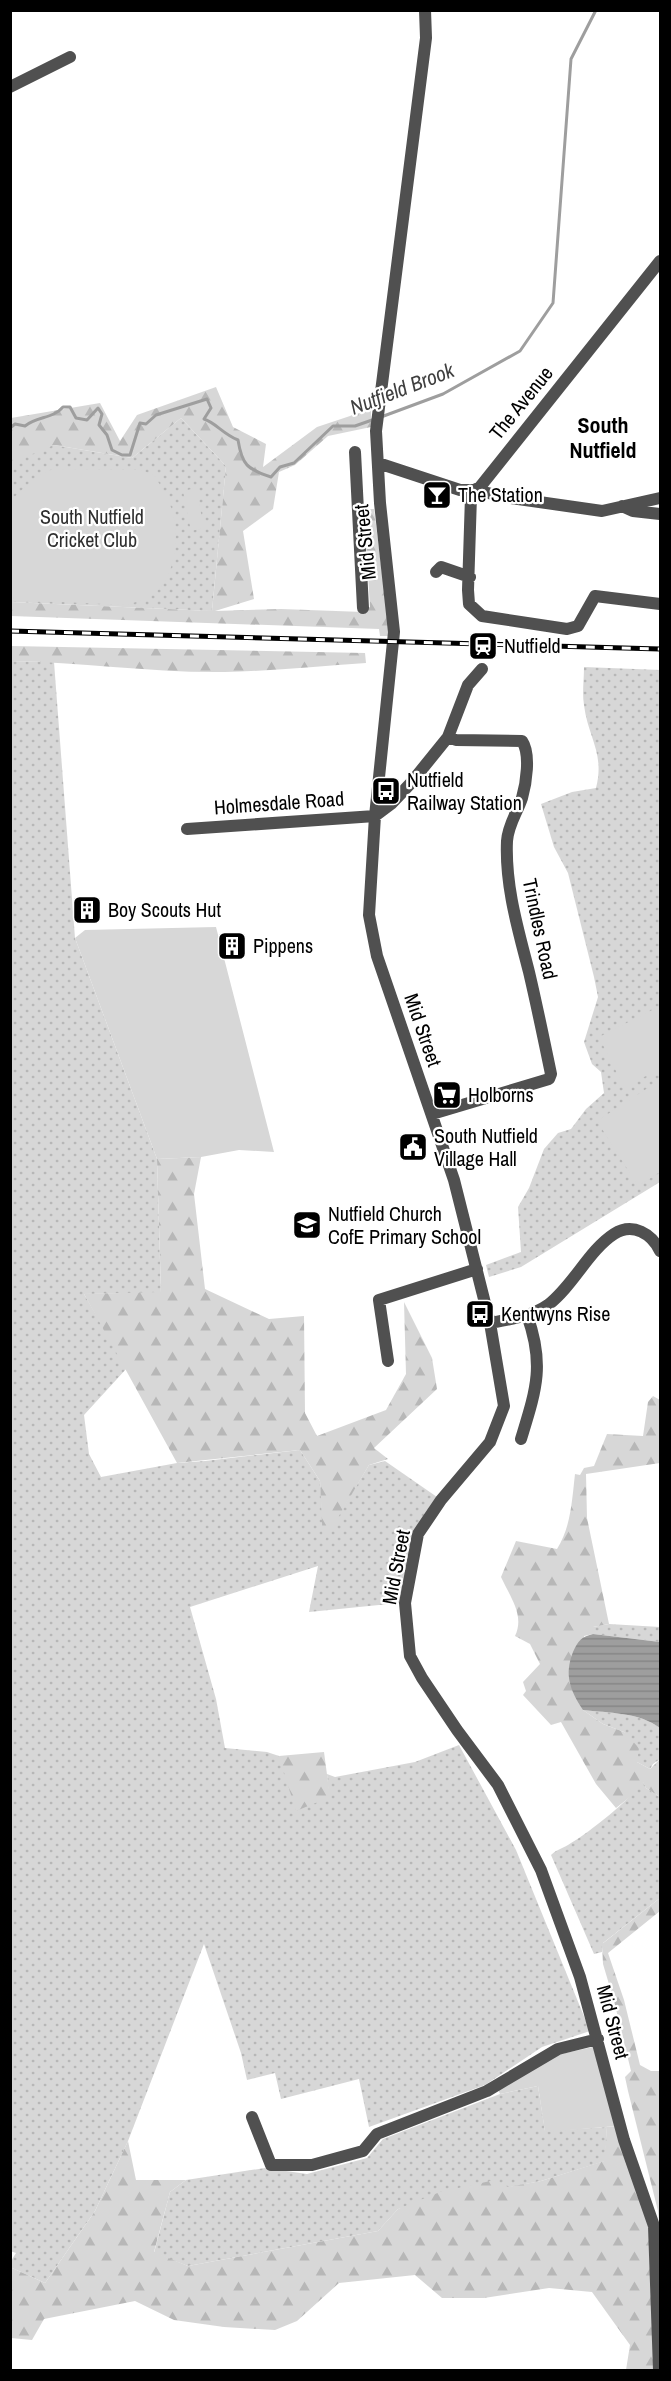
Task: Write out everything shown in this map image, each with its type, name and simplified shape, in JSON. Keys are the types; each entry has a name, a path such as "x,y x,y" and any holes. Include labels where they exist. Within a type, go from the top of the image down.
{"street":[{"name":"Mid Street","path":"425,10 424,49 376,431 380,503 394,632 375,816 369,915 377,956 454,1180 490,1323 504,1406 490,1442 441,1500 418,1534 405,1603 410,1656 446,1713 498,1785 542,1870 580,1977 624,2140 654,2226 660,2366"},
{"path":"10,87 70,57"},
{"name":"The Avenue","path":"474,490 484,482 509,447 660,261"},
{"path":"355,452 363,608"},
{"path":"378,463 460,490 474,490 511,498 602,511 660,498"},
{"path":"474,490 471,496 469,603 482,616 573,629 581,623 595,596 660,604"},
{"path":"357,499 380,503"},
{"path":"621,506 633,511 660,514"},
{"path":"436,572 441,567 470,576"},
{"path":"375,816 404,791 448,737 468,685 482,669"},
{"name":"Trindles Road","path":"432,1114 549,1079 551,1074 512,902 507,868 507,838 510,823 522,800 526,747 522,741 456,740 448,737"},
{"name":"Holmesdale Road","path":"187,829 375,816"},
{"path":"490,1323 527,1315 541,1309 552,1301 607,1240 619,1232 632,1229 642,1231 653,1238 660,1251"},
{"path":"388,1361 379,1300 477,1269"},
{"path":"521,1439 539,1371 535,1341 527,1315"},
{"path":"252,2117 271,2165 312,2165 363,2151 377,2134 487,2091 558,2049 598,2039"}],"green space":[{"path":"216,387 233,427 266,444 263,467 317,427 371,409 371,427 328,436 295,465 279,472 273,509 243,531 254,599 215,611 281,609 363,612 370,607 364,509 374,509 390,636 380,636 379,629 11,616 11,602 212,611 226,466 181,418 132,458 54,445 11,463 11,418 100,403 120,441 137,415"},
{"name":"South Nutfield Cricket Club","path":"181,418 226,466 212,611 11,602 11,457 54,445 132,458"},
{"path":"53,469 140,470 154,475 171,506 176,538 170,570 152,595 126,605 18,600 11,597 11,500 38,475"},
{"path":"196,488 204,528 191,531 183,491"},
{"path":"11,646 365,653 366,663 278,670 171,671 11,661"},
{"path":"10,661 54,662 75,938 157,1159 161,1293 84,1294 127,1368 84,1415 89,1454 101,1477 177,1463 300,1450 320,1481 324,1539 369,1465 385,1461 437,1497 399,1603 309,1612 318,1566 190,1607 216,1699 225,1748 267,1752 279,1756 329,1797 327,1774 335,1777 415,1762 459,1745 516,1850 590,2031 542,2047 485,2085 369,2127 359,2079 281,2099 275,2073 247,2080 241,2053 204,1944 128,2141 95,2211 45,2283 10,2267 16,2253 10,2251"},
{"path":"584,667 660,670 660,1182 521,1267 489,1277 486,1265 521,1252 518,1207 529,1188 544,1149 558,1133 571,1129 586,1109 604,1093 601,1072 592,1064 584,1042 598,997 594,977 568,873 554,847 541,804 572,792 596,788 598,765 584,705"},
{"path":"216,927 274,1152 239,1150 201,1157 157,1159 75,938 85,930"},
{"path":"660,1006 660,1069 624,1087 599,1037"},
{"path":"660,1080 660,1172 638,1186 597,1121"},
{"path":"201,1157 194,1194 205,1289 269,1319 304,1316 305,1413 317,1436 386,1410 406,1374 404,1302 432,1358 437,1389 374,1448 388,1459 369,1465 323,1543 320,1481 300,1450 177,1463 84,1294 161,1292 157,1159"},
{"path":"653,1396 660,1400 660,1463 586,1474 587,1518 609,1624 593,1627 593,1634 584,1636 583,1710 603,1724 624,1732 639,1748 637,1762 650,1769 660,1759 660,1797 646,1788 643,1782 635,1793 616,1808 596,1784 561,1722 551,1725 523,1695 526,1691 523,1682 540,1664 530,1644 515,1636 518,1628 517,1613 501,1577 516,1541 557,1549 568,1522 575,1474 580,1475 584,1468 594,1466 607,1434 643,1436 648,1402"},
{"path":"609,1624 660,1627 660,1642 593,1634 593,1627"},
{"path":"583,1710 633,1716 660,1728 660,1759 650,1769 637,1762 624,1732 603,1724"},
{"path":"324,1752 330,1797 296,1811 279,1756"},
{"path":"643,1781 646,1788 660,1797 660,1898 603,1943 602,1952 594,1954 551,1855 599,1823 620,1806"},
{"path":"660,1898 660,1911 608,1953 624,2000 640,2065 651,2071 660,2071 660,2232 658,2211 625,2077 631,2071 603,1964 602,1944"},
{"path":"593,2047 617,2126 545,2132 538,2086 500,2094 498,2089 552,2056"},
{"path":"538,2086 545,2131 607,2127 605,2161 541,2181 398,2209 378,2231 188,2266 154,2253 170,2192 186,2180 265,2168 307,2174 367,2158 383,2139 500,2094"},
{"path":"617,2126 651,2232 657,2370 626,2370 630,2345 592,2292 549,2288 484,2298 442,2298 415,2275 339,2283 297,2321 275,2330 224,2327 174,2320 135,2301 44,2319 32,2340 11,2338 10,2267 45,2283 95,2211 128,2141 136,2180 186,2180 170,2192 154,2252 188,2266 378,2231 398,2209 440,2192 495,2180 508,2187 541,2181 604,2161 607,2127"}],"shaded area":[{"path":"593,1634 660,1642 660,1728 633,1716 583,1710 570,1682 570,1660 578,1642"}],"waterway":[{"name":"Nutfield Brook","path":"381,417 443,394 520,351 553,303 571,59 596,10"},
{"name":"Nutfield Brook","path":"10,428 15,424 25,426 35,420 55,414 63,407 70,407 76,418 87,420 98,408 102,414 99,425 107,435 112,450 122,455 130,455 140,423 146,424 156,415 207,399 211,408 204,419 238,440 241,455 247,465 271,477 280,467 294,463 333,426 355,426 375,419"}],"railway":[{"path":"10,631 660,649"}],"place":[{"name":"The Station","path":"437,495"},
{"name":"Nutfield","path":"483,646"},
{"name":"Nutfield Railway Station","path":"386,791"},
{"name":"Boy Scouts Hut","path":"87,910"},
{"name":"Pippens","path":"232,946"},
{"name":"Holborns","path":"447,1095"},
{"name":"South Nutfield Village Hall","path":"413,1147"},
{"name":"Nutfield Church CofE Primary School","path":"307,1225"},
{"name":"Kentwyns Rise","path":"480,1314"}],"district":[{"name":"South Nutfield","path":"603,438"}]}
